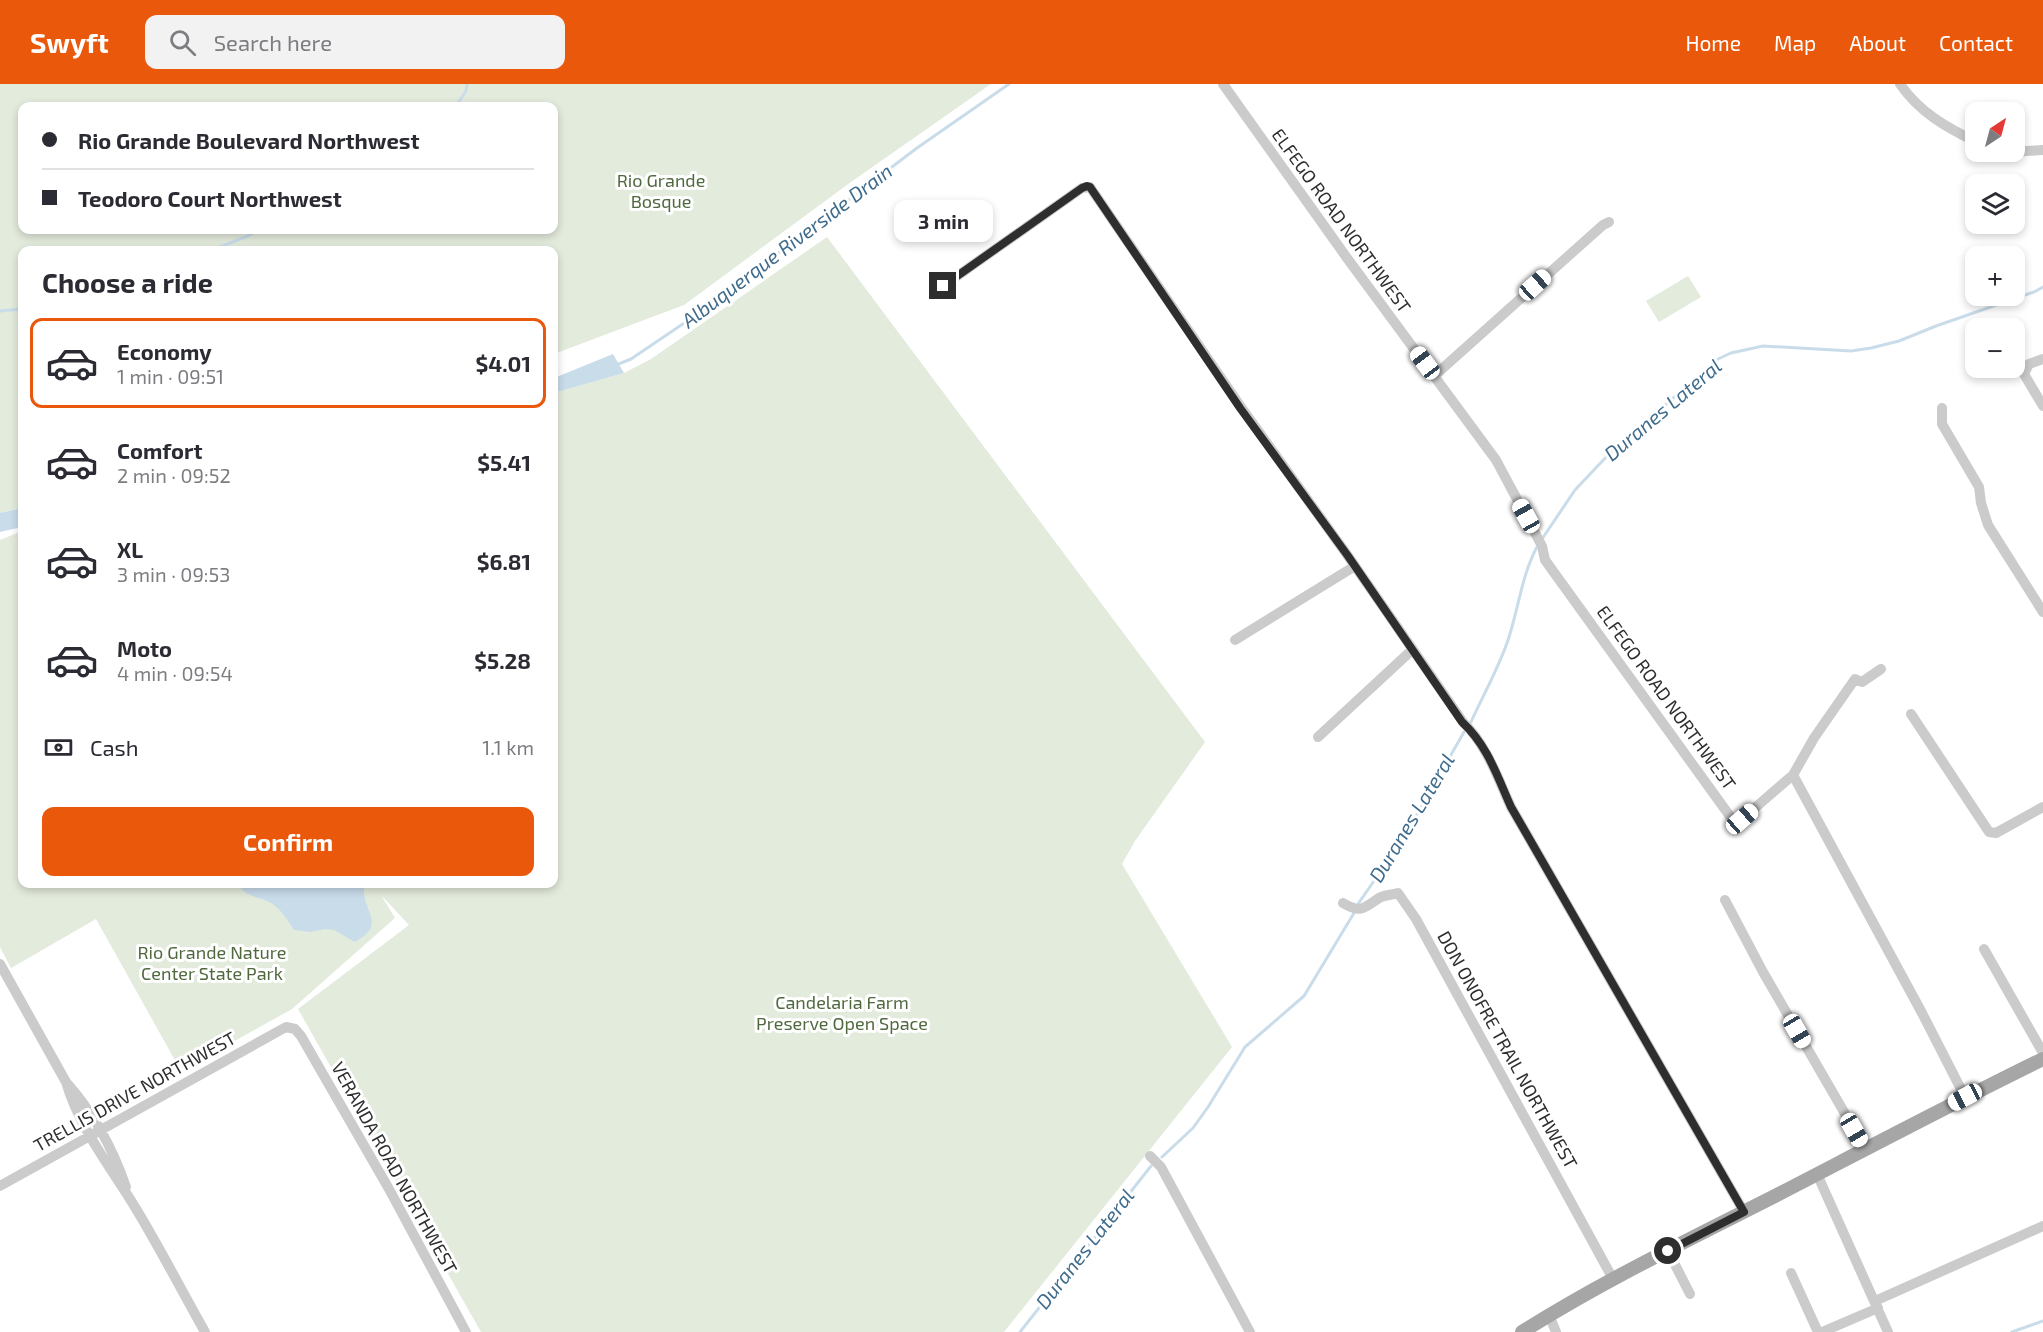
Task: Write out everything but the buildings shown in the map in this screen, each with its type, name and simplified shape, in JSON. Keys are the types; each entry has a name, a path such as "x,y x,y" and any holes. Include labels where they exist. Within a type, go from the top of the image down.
{"main road":[{"path":"1522,1332 1613,1279 2043,1059"}],"street":[{"name":"ELFEGO ROAD NORTHWEST","path":"1223,84 1344,255 1496,460 1540,541 1545,560 1732,819 1742,819 1793,775"},
{"path":"1900,84 1909,97 1930,117 1965,136"},
{"path":"2025,151 2043,150"},
{"path":"943,286 1082,188 1090,187 1240,408 1355,566 1462,722 1472,730 1496,769 1511,807 1744,1212"},
{"path":"1434,376 1609,222"},
{"path":"2043,359 2029,364 2024,374 2043,406"},
{"path":"1942,408 1942,424 1979,487 1988,525 2043,612"},
{"path":"1234,639 1355,566"},
{"path":"1318,737 1412,650"},
{"path":"1881,669 1862,682 1855,679 1814,738 1793,775 1965,1097"},
{"path":"1911,714 1989,832 1996,834 2043,807"},
{"name":"DON ONOFRE TRAIL NORTHWEST","path":"1352,907 1368,907 1381,897 1398,893 1416,919 1613,1279"},
{"path":"1725,900 1763,972 1866,1150"},
{"path":"1984,949 2043,1053"},
{"path":"0,964 66,1082 72,1101 95,1133 107,1167 130,1199 205,1332"},
{"name":"TRELLIS DRIVE NORTHWEST","path":"0,1186 286,1027"},
{"name":"VERANDA ROAD NORTHWEST","path":"286,1027 295,1029 302,1036 389,1189 466,1332"},
{"path":"1150,1156 1161,1167 1250,1332"},
{"path":"1817,1174 1888,1332"},
{"path":"1791,1273 1820,1332 2043,1226"},
{"path":"1668,1251 1690,1294"},
{"path":"1549,1315 1556,1332"}],"green space":[{"name":"Rio Grande Bosque","path":"0,84 991,84 851,182 684,305 558,352 558,246 18,246 18,509 0,513"},
{"name":"Candelaria Farm Preserve Open Space","path":"827,237 1205,742 1135,841 1122,864 1232,1047 1004,1332 481,1332 298,1009 409,925 381,895 395,918 292,1009 181,1071 96,919 11,968 0,947 0,540 18,533 18,888 558,888 558,392 624,373 651,359"},
{"path":"1688,276 1701,297 1659,322 1646,301"}],"water":[{"path":"613,354 624,373 558,392 558,376"},
{"path":"18,509 18,528 0,532 0,513"},
{"path":"241,888 364,888 372,923 365,935 355,942 334,930 310,932 294,930 275,906"}],"waterway":[{"path":"459,102 466,91 467,84"},
{"name":"Albuquerque Riverside Drain","path":"616,365 631,359 702,311 917,148 1009,84"},
{"path":"222,246 251,234"},
{"name":"Duranes Lateral","path":"1542,539 1575,490 1609,454 1718,359 1731,353 1763,346 1851,351 1871,348 1899,341 2043,287"},
{"path":"0,311 18,309"},
{"name":"Duranes Lateral","path":"1471,722 1505,648 1524,579 1538,545"},
{"name":"Duranes Lateral","path":"1358,904 1403,839 1464,732"},
{"name":"Duranes Lateral","path":"1162,1157 1193,1128 1245,1047 1304,996 1354,913"},
{"name":"Duranes Lateral","path":"1020,1332 1151,1166"},
{"path":"2012,1332 2043,1321"}],"route":[{"path":"943,286 1082,188 1090,187 1240,408 1348,556 1462,722 1472,730 1496,769 1511,807 1744,1212 1668,1251"}],"park label":[{"name":"Rio Grande Nature Center State Park","path":"212,963"}]}
